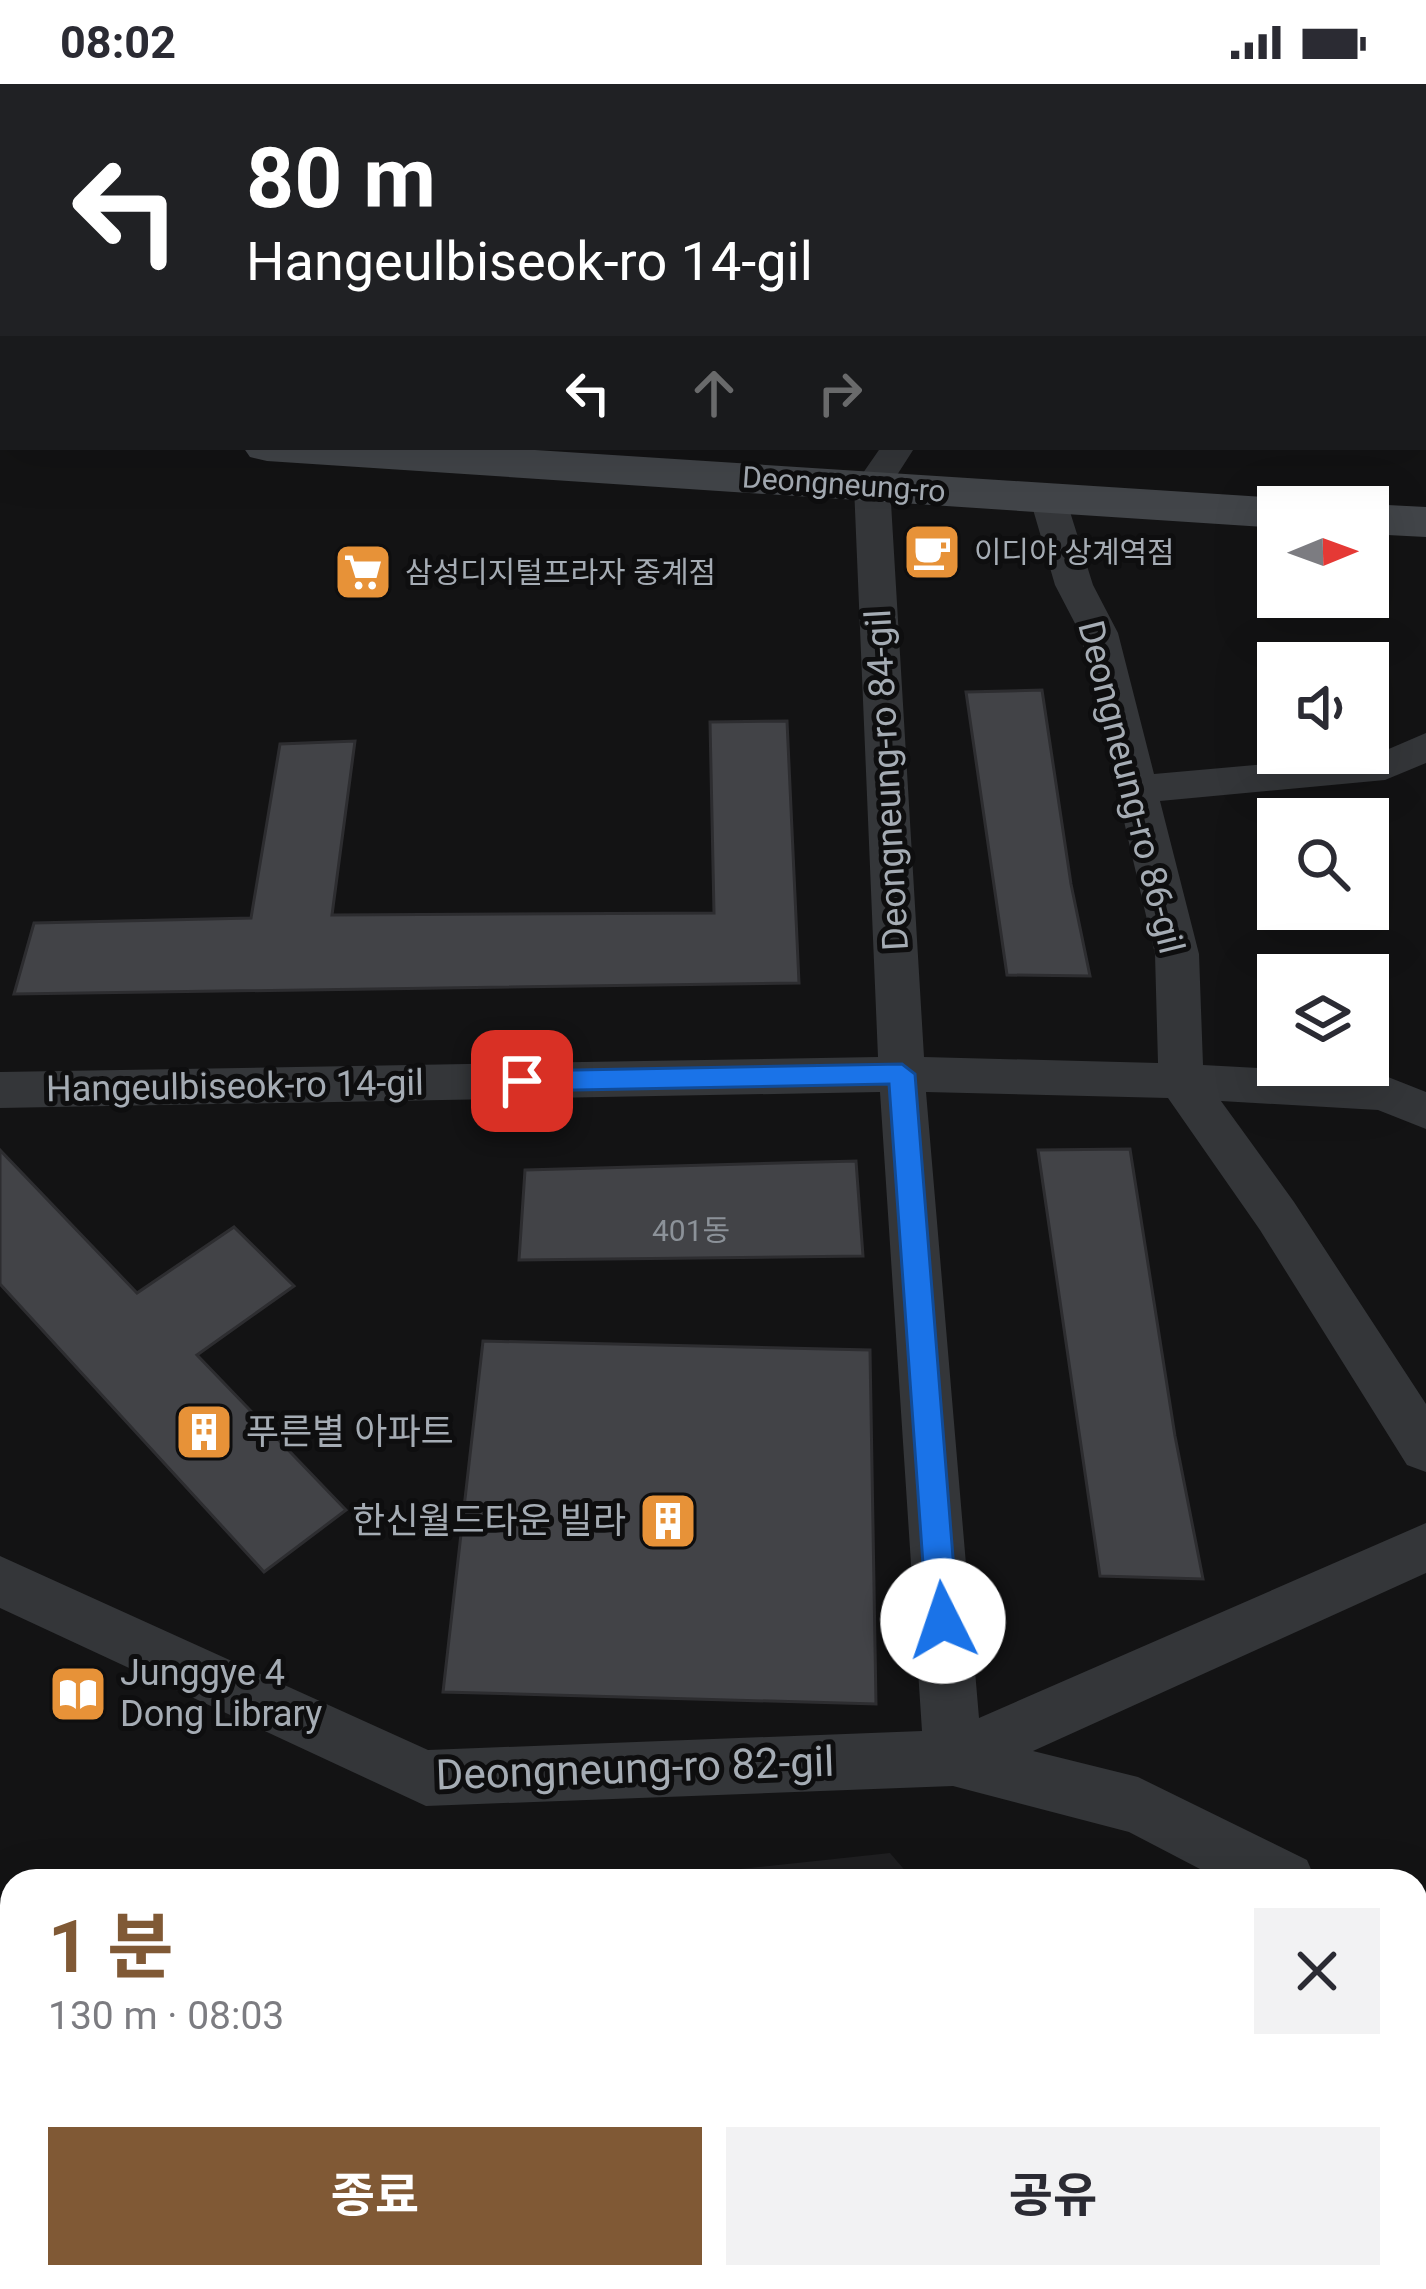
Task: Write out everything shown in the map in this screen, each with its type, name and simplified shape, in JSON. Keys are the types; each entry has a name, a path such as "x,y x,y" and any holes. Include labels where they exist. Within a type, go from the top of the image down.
{"main road":[{"name":"Deongneung-ro","path":"365,450 885,466 1048,499 1257,512"},
{"path":"1389,520 1426,522"}],"street":[{"name":"Deongneung-ro 84-gil","path":"885,466 902,1074 953,1758"},
{"name":"Deongneung-ro 86-gil","path":"1048,499 1074,585 1100,633 1177,954 1181,1081"},
{"path":"1137,789 1385,766 1426,746"},
{"path":"902,1074 1181,1081 1383,1093 1426,1111"},
{"name":"Hangeulbiseok-ro 14-gil","path":"0,1090 902,1074"},
{"path":"1181,1081 1277,1216 1426,1449"},
{"name":"Deongneung-ro 82-gil","path":"953,1758 1426,1547"},
{"name":"Deongneung-ro 82-gil","path":"0,1581 426,1778 953,1758 1138,1806 1262,1869"}],"shaded area":[{"path":"890,1853 904,1869 740,1869"}],"building":[{"path":"1042,690 1090,976 1007,975 966,692"},
{"path":"787,721 799,983 14,994 34,923 251,918 280,744 355,741 332,915 714,913 710,722"},
{"path":"1130,1149 1175,1436 1203,1579 1100,1576 1038,1150"},
{"name":"푸른별 아파트","path":"0,1150 137,1293 234,1227 294,1286 197,1355 346,1510 264,1572 0,1284"},
{"path":"856,1161 863,1256 519,1260 525,1170"},
{"name":"한신월드타운 빌라","path":"483,1341 870,1350 876,1704 443,1692"}],"place":[{"name":"이디야 상계역점","path":"932,552"},
{"name":"삼성디지털프라자 중계점","path":"363,572"},
{"name":"푸른별 아파트","path":"204,1432"},
{"name":"한신월드타운 빌라","path":"668,1521"},
{"name":"Junggye 4 Dong Library","path":"78,1694"}],"route":[{"path":"522,1081 902,1074 943,1621"}]}
